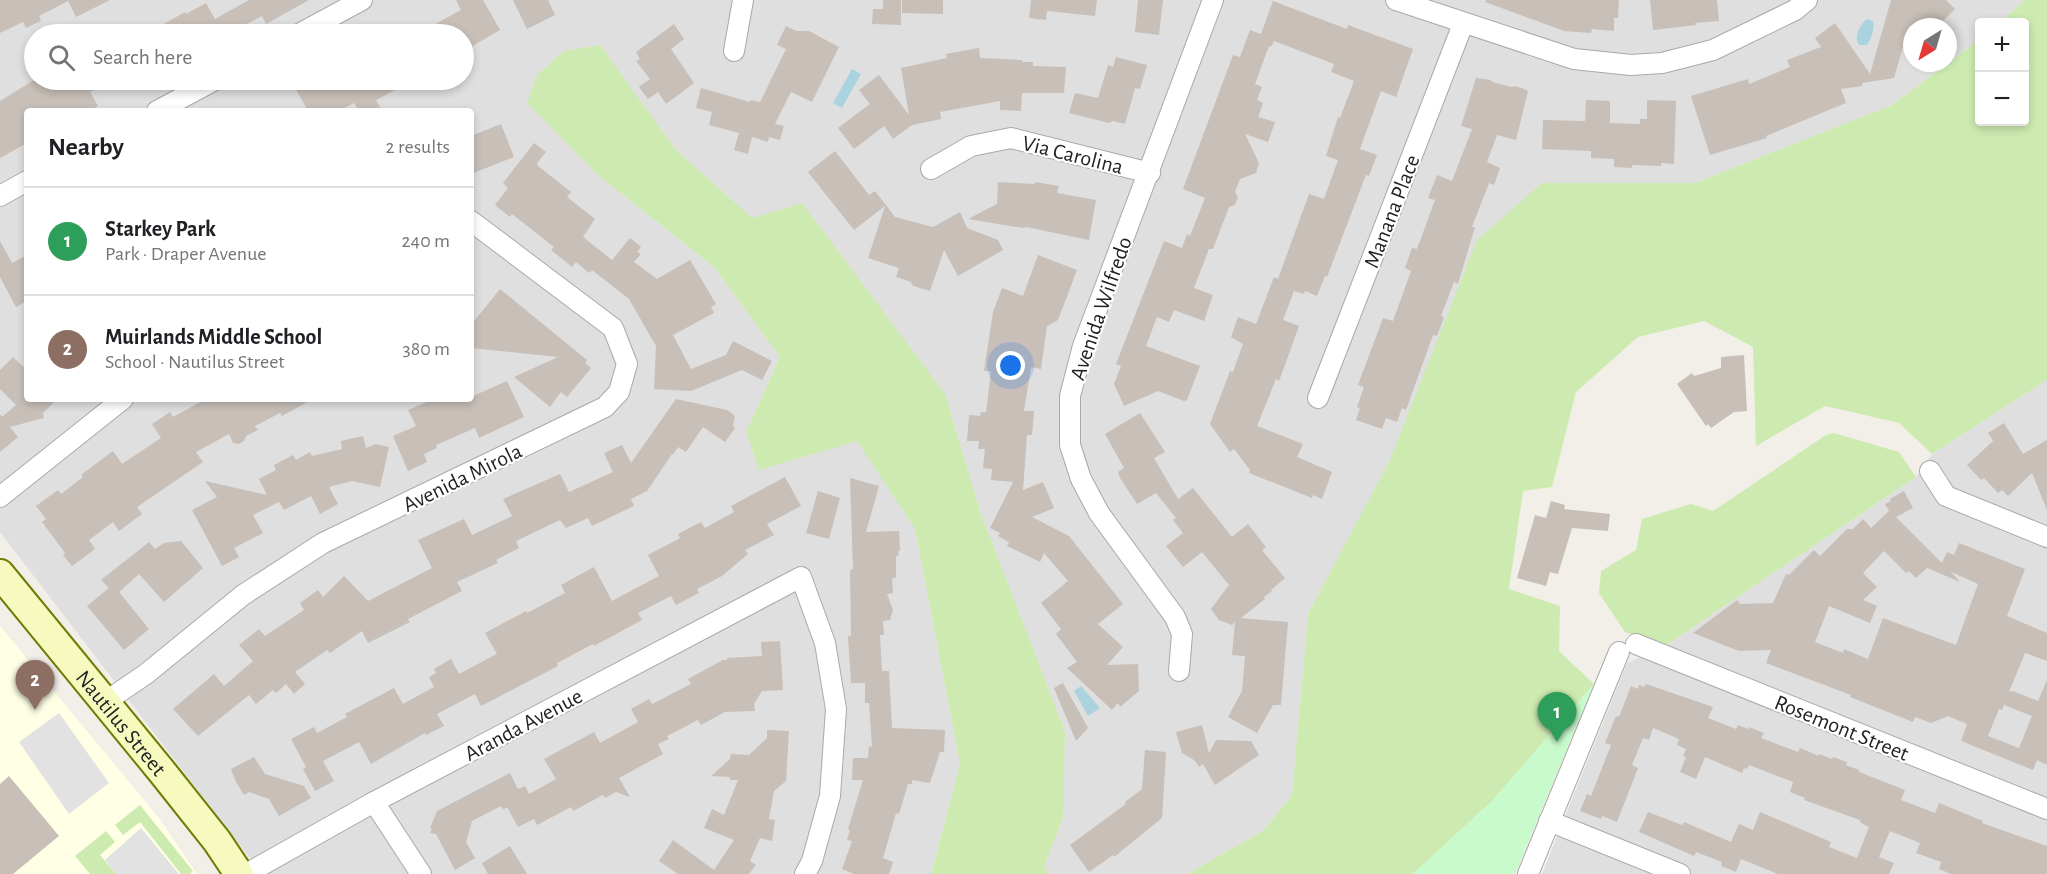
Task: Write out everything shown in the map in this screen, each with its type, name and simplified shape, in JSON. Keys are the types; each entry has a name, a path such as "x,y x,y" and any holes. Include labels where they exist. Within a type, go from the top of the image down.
{"main road":[{"name":"Nautilus Street","path":"0,574 217,841 239,874"}],"street":[{"path":"314,24 340,6 362,0"},
{"path":"734,51 743,0"},
{"name":"Avenida Wilfredo","path":"1179,671 1182,634 1175,617 1100,513 1081,479 1070,445 1070,396 1083,346 1150,173 1213,0"},
{"path":"1396,0 1574,59 1631,65 1662,63 1713,50 1795,10 1807,0"},
{"name":"Manana Place","path":"1318,398 1463,24"},
{"path":"163,108 196,90"},
{"name":"Via Carolina","path":"931,169 971,146 1011,138 1150,173"},
{"path":"0,196 24,183"},
{"name":"Avenida Mirola","path":"105,702 146,674 243,595 323,543 605,407 619,392 627,364 613,328 474,223"},
{"path":"0,497 119,402"},
{"path":"1930,471 1946,496 2045,535"},
{"name":"Aranda Avenue","path":"246,874 374,802 801,577 825,643 836,709 830,796 813,861 805,874"},
{"name":"Rosemont Street","path":"1549,821 1627,648 2047,809"},
{"path":"374,802 421,874"},
{"path":"1528,874 1549,821 1680,874"}],"shaded area":[{"path":"0,0 2025,0 2005,18 1975,18 1975,43 1957,56 1957,18 1903,18 1903,72 1936,72 1892,105 1695,183 1542,183 1308,614 1292,795 1263,831 1187,874 1048,874 1043,866 1063,818 981,514 945,394 676,150 599,45 599,176 714,267 780,357 746,432 759,470 857,440 915,529 960,764 931,874 262,874 0,532"},
{"path":"2047,380 2047,874 1542,874 1627,663 1665,646 1916,477 1932,454"},
{"path":"0,626 159,818 197,874 0,874"},
{"path":"59,713 109,783 69,814 19,742"},
{"path":"141,828 179,874 116,874 105,860"}],"green space":[{"path":"2025,0 2047,0 2047,380 1932,454 1899,423 1825,406 1756,446 1753,347 1704,321 1638,337 1576,392 1552,487 1523,491 1509,589 1560,606 1559,651 1594,684 1492,801 1413,874 1187,874 1263,831 1292,795 1308,614 1389,462 1477,240 1542,183 1695,183 1892,105 1936,72 1957,72 1957,56 1975,43 1975,126 2029,126 2029,18 2005,18"},
{"path":"600,45 676,150 752,218 802,203 945,394 981,514 1065,732 1063,818 1044,866 1048,874 931,874 960,764 915,529 857,441 759,470 746,432 780,357 714,267 599,176 527,103 537,75 564,51"},
{"path":"1834,433 1899,452 1916,477 1665,646 1625,632 1599,593 1601,571 1636,550 1642,519 1691,504 1713,511 1826,435"},
{"path":"1594,684 1515,874 1413,874 1492,801"},
{"path":"140,805 193,871 190,874 181,874 140,822 123,835 115,825"},
{"path":"106,831 115,842 100,855 116,874 90,874 75,856"}],"water":[{"path":"1867,19 1873,21 1870,40 1867,45 1859,45 1858,31"},
{"path":"852,69 861,74 842,108 833,103"},
{"path":"1081,686 1100,708 1088,716 1074,691"}],"building":[{"path":"0,0 110,0 76,17 68,1 39,16 41,21 35,24 24,24 23,22 0,33"},
{"path":"249,0 309,0 266,24 262,16 247,24 164,24 206,3 215,19"},
{"path":"456,0 483,0 500,30 474,45 474,24 435,24 461,10"},
{"path":"513,0 548,0 555,15 527,29"},
{"path":"883,0 901,0 901,25 872,24 873,9 883,9"},
{"path":"902,0 943,0 943,14 902,13"},
{"path":"1031,0 1097,0 1095,16 1047,11 1046,20 1029,18"},
{"path":"1138,0 1163,0 1159,35 1135,32"},
{"path":"1486,0 1619,0 1618,18 1614,18 1614,31 1592,29 1591,33 1564,31 1485,2"},
{"path":"1650,0 1717,0 1719,21 1653,30"},
{"path":"1891,0 1946,0 1955,9 1946,18 1903,18 1903,47 1894,78 1841,89 1846,103 1766,136 1767,138 1710,155 1691,96 1748,79 1749,84 1790,67 1787,60 1821,47 1815,38 1835,23 1870,74"},
{"path":"1273,1 1347,29 1348,25 1413,49 1396,97 1381,91 1360,149 1377,155 1369,176 1366,175 1327,277 1325,276 1317,296 1305,291 1304,294 1294,291 1283,320 1299,326 1279,381 1276,379 1257,426 1303,444 1297,457 1332,472 1322,499 1313,495 1312,498 1249,473 1250,470 1234,449 1230,452 1210,424 1243,344 1231,337 1238,317 1256,324 1274,277 1278,279 1309,194 1324,199 1338,160 1326,156 1338,117 1340,118 1354,81 1331,72 1334,64 1274,41 1271,47 1269,46 1255,84 1262,87 1257,100 1263,103 1258,117 1275,122 1268,142 1245,134 1259,163 1256,173 1240,179 1235,192 1238,197 1235,205 1229,207 1213,249 1209,249 1194,288 1213,295 1204,321 1174,310 1169,322 1157,317 1146,346 1200,366 1187,400 1184,401 1158,391 1124,406 1114,384 1121,366 1116,364 1164,241 1182,248 1187,234 1190,236 1205,198 1183,189 1233,55 1240,57 1250,30 1261,34"},
{"path":"674,24 684,39 671,49 694,83 666,104 658,92 648,99 639,87 650,79 636,61 640,59 636,52"},
{"path":"786,26 797,31 809,31 839,47 812,102 791,92 775,124 784,126 780,140 769,137 768,142 752,137 748,154 734,150 739,133 709,125 712,112 696,108 701,88 750,102 750,100 760,102 786,49 777,45"},
{"path":"979,48 980,58 1022,60 1022,62 1033,62 1033,66 1066,67 1064,93 1022,93 1021,111 1000,110 1000,101 940,112 941,119 912,125 893,139 884,126 854,149 838,128 870,104 859,90 879,75 909,115 901,68 947,58 946,54"},
{"path":"1116,57 1147,65 1140,89 1135,88 1125,124 1113,121 1109,123 1069,113 1075,93 1098,98 1108,65 1113,67"},
{"path":"1476,78 1528,91 1516,140 1497,135 1487,162 1500,168 1494,185 1489,183 1472,227 1475,227 1458,284 1454,282 1441,316 1444,317 1437,336 1433,335 1406,410 1402,408 1397,422 1386,418 1382,429 1356,420 1360,408 1357,407 1364,387 1358,385 1383,318 1393,321 1411,271 1405,268 1412,248 1417,249 1435,200 1428,198 1437,175 1452,181 1472,129 1461,126"},
{"path":"24,86 24,90 94,90 90,92 98,106 94,108 24,108 24,145 0,158 0,101"},
{"path":"296,90 395,90 376,100 380,108 357,108 354,103 345,108 306,108"},
{"path":"1586,100 1610,101 1610,123 1640,124 1640,119 1647,119 1647,100 1676,101 1674,164 1632,165 1632,168 1614,167 1614,159 1591,158 1591,151 1542,149 1543,120 1585,121"},
{"path":"501,124 514,157 474,173 474,135"},
{"path":"534,143 546,152 537,163 538,166 571,192 567,197 595,219 583,237 612,260 630,238 641,247 637,252 641,254 634,262 657,279 690,260 716,304 711,307 714,313 673,335 691,369 726,355 733,341 772,361 762,380 742,370 691,391 654,389 656,346 629,299 592,270 589,273 576,262 572,267 551,250 554,247 512,214 510,217 495,205 508,188 503,183"},
{"path":"835,151 869,195 875,191 895,217 933,227 960,212 967,228 998,240 1003,250 958,276 944,250 930,291 913,286 911,282 896,277 899,268 868,258 885,206 854,230 808,172"},
{"path":"998,182 1035,184 1035,182 1059,186 1057,193 1096,200 1089,240 1026,227 968,219 997,204"},
{"path":"0,241 12,263 24,257 24,303 16,307 0,277"},
{"path":"1038,255 1077,270 1058,320 1047,326 1041,369 1031,367 1024,411 1034,411 1032,435 1027,435 1023,490 1043,482 1054,508 1032,517 1069,536 1123,604 1098,624 1123,647 1107,665 1138,664 1139,691 1120,707 1118,703 1112,710 1067,668 1077,662 1056,634 1061,629 1041,603 1068,581 1044,553 1040,562 1007,546 1009,542 998,536 1000,533 990,528 1013,482 991,480 992,469 983,468 985,449 978,449 979,441 967,441 969,415 980,416 981,412 986,412 991,371 984,371 993,312 1002,288 1023,296"},
{"path":"500,289 587,360 585,363 591,368 567,397 561,392 550,407 514,377 558,357 474,348 474,321"},
{"path":"1744,355 1747,411 1734,412 1711,428 1708,424 1706,426 1677,384 1692,373 1694,376 1721,368 1721,357"},
{"path":"13,357 24,367 24,402 54,402 43,413 44,418 10,427 18,437 0,452 0,414 2,417 16,405 0,389 0,370"},
{"path":"507,381 524,417 479,438 475,428 436,445 437,448 424,454 427,462 408,471 393,436 416,426 408,410 427,402 474,402 474,396"},
{"path":"676,399 727,410 735,416 733,426 735,428 725,442 703,427 686,452 678,447 647,491 631,499 634,506 592,526 588,518 566,528 560,520 516,541 519,548 496,560 498,563 457,582 462,591 408,619 410,622 368,643 362,631 330,653 327,650 295,672 305,684 294,694 286,684 276,693 273,690 256,704 249,695 198,736 173,709 214,674 224,686 253,661 239,645 259,629 265,636 304,610 300,603 318,590 323,597 344,576 368,601 432,568 418,540 464,519 472,535 512,516 503,499 560,474 569,492 613,472 604,453 622,445 631,463"},
{"path":"200,402 308,402 282,416 280,413 255,426 258,430 246,436 239,444 233,443 229,434 196,452 203,462 137,507 142,514 119,531 113,522 89,540 95,549 72,566 42,522 46,519 36,506 58,490 61,494 83,477 81,475 113,451 122,464 161,438 152,424 170,412 173,417"},
{"path":"1140,413 1165,452 1154,458 1178,499 1193,488 1232,537 1248,524 1266,547 1262,550 1285,578 1264,597 1265,599 1241,618 1288,622 1281,705 1273,705 1257,733 1228,717 1242,691 1245,656 1232,655 1235,622 1232,625 1219,620 1211,609 1229,585 1202,552 1183,567 1166,546 1183,533 1173,520 1176,518 1156,493 1137,504 1120,478 1118,472 1124,468 1105,434"},
{"path":"2004,423 2023,454 2047,440 2047,510 2032,473 2008,496 2002,490 1998,493 1967,465 1993,441 1988,433"},
{"path":"363,436 366,448 376,444 389,447 380,487 352,481 329,487 338,504 320,514 311,496 284,510 279,502 253,515 263,533 234,548 239,557 222,566 192,510 217,497 205,481 267,495 259,479 276,470 274,465 293,455 296,460 310,452 312,456 342,449 341,441"},
{"path":"785,477 801,506 767,524 774,535 745,550 748,554 722,576 697,589 699,593 676,605 671,596 638,613 642,620 557,663 558,666 481,706 475,694 437,714 444,726 426,735 425,733 371,764 359,742 323,761 334,781 315,791 303,769 306,767 291,739 314,727 317,733 347,717 345,714 394,688 403,704 434,687 429,677 436,673 434,669 451,659 459,674 497,654 485,633 565,593 561,585 594,567 612,601 659,576 648,555 680,538 678,534 701,522 705,528 734,512 731,506"},
{"path":"850,478 879,486 866,532 899,531 900,551 898,551 899,556 896,556 896,578 892,578 893,593 887,594 893,610 890,620 883,621 884,635 880,635 882,671 889,671 892,728 945,730 944,752 940,752 930,783 912,780 912,784 908,784 899,814 896,813 883,858 893,862 889,874 854,874 842,869 852,841 847,840 850,830 848,829 863,780 852,780 853,758 868,758 869,746 872,747 869,703 865,703 865,683 851,683 848,636 851,636 850,570 853,569"},
{"path":"818,491 840,498 829,539 806,533"},
{"path":"1904,491 1913,508 1896,517 1942,563 1947,552 1954,555 1959,543 2025,569 2007,616 2047,633 2047,661 2025,653 2009,692 2013,691 2038,701 2047,680 2047,765 2037,760 2033,770 1961,741 1967,724 1948,716 1931,723 1915,717 1913,722 1850,697 1851,695 1766,663 1771,650 1739,651 1693,633 1737,600 1740,604 1773,603 1786,574 1789,575 1814,550 1820,556 1847,529 1853,529 1863,519 1871,528 1889,511 1885,504 1891,501 1890,499","holes":["1884,551 1906,573 1909,571 1916,578 1927,568 1960,582 1951,572 1978,584 1956,645 1883,618 1868,659 1844,649 1843,653 1815,642 1829,606 1870,623 1877,606 1863,600 1877,587 1863,573","2004,705 2032,716 2019,748 1988,736 1999,709 2002,710"]},
{"path":"1551,501 1565,505 1564,509 1610,514 1608,531 1572,528 1558,574 1550,572 1546,586 1517,578 1535,515 1546,518"},
{"path":"181,541 203,568 164,602 139,574 119,592 149,629 124,650 87,606 109,588 101,580 149,542 155,549 164,543"},
{"path":"780,641 783,690 762,691 754,704 755,711 725,712 701,725 698,720 667,736 669,739 658,744 663,754 619,778 630,797 616,792 605,798 603,795 573,811 571,807 537,825 534,819 518,827 507,807 503,810 501,806 472,821 466,842 475,858 455,870 436,834 430,833 437,811 510,773 518,789 525,786 529,794 556,779 544,759 594,732 600,743 638,722 631,709 649,699 652,704 691,684 688,679 727,658 762,656 761,642"},
{"path":"1063,683 1088,728 1076,741 1054,688"},
{"path":"1646,684 1713,707 1708,718 1736,729 1738,725 1748,729 1749,727 1764,733 1761,738 1798,752 1800,748 1819,756 1819,754 1847,762 1846,765 1859,772 1905,790 1901,800 1935,813 1939,803 1983,821 1982,823 2047,846 2047,874 1951,874 1939,869 1941,862 1916,853 1920,843 1890,831 1879,857 1894,863 1889,874 1778,874 1741,859 1736,872 1721,866 1722,862 1696,852 1694,856 1639,832 1648,812 1682,825 1684,822 1731,842 1739,824 1753,830 1760,812 1831,842 1829,847 1857,858 1869,827 1860,820 1804,800 1805,798 1790,792 1793,782 1749,765 1742,773 1705,757 1696,779 1680,772 1686,757 1683,756 1686,749 1677,745 1679,739 1653,728 1649,740 1643,738 1632,765 1638,768 1617,822 1580,811 1587,794 1591,796 1611,745 1605,743 1616,716 1619,717 1631,686 1638,689 1639,685 1644,687"},
{"path":"1202,725 1209,753 1216,740 1251,741 1259,755 1215,785 1203,764 1199,767 1194,760 1182,753 1176,732"},
{"path":"767,730 789,731 786,781 774,791 769,819 775,820 772,841 760,838 750,861 756,865 749,874 678,874 659,861 673,840 714,870 734,840 704,828 712,809 724,815 738,780 711,776 730,759 731,754 749,755 767,738"},
{"path":"1145,750 1166,752 1162,818 1114,857 1113,855 1089,872 1070,845 1126,804 1125,802 1142,789"},
{"path":"254,757 265,774 304,786 311,798 279,816 269,799 249,792 244,795 231,769"},
{"path":"9,776 59,836 13,874 0,874 0,784"},
{"path":"510,846 527,874 488,874 482,863"}],"place":[{"name":"Muirlands Middle School","path":"35,710"},
{"name":"Starkey Park","path":"1557,742"}]}
